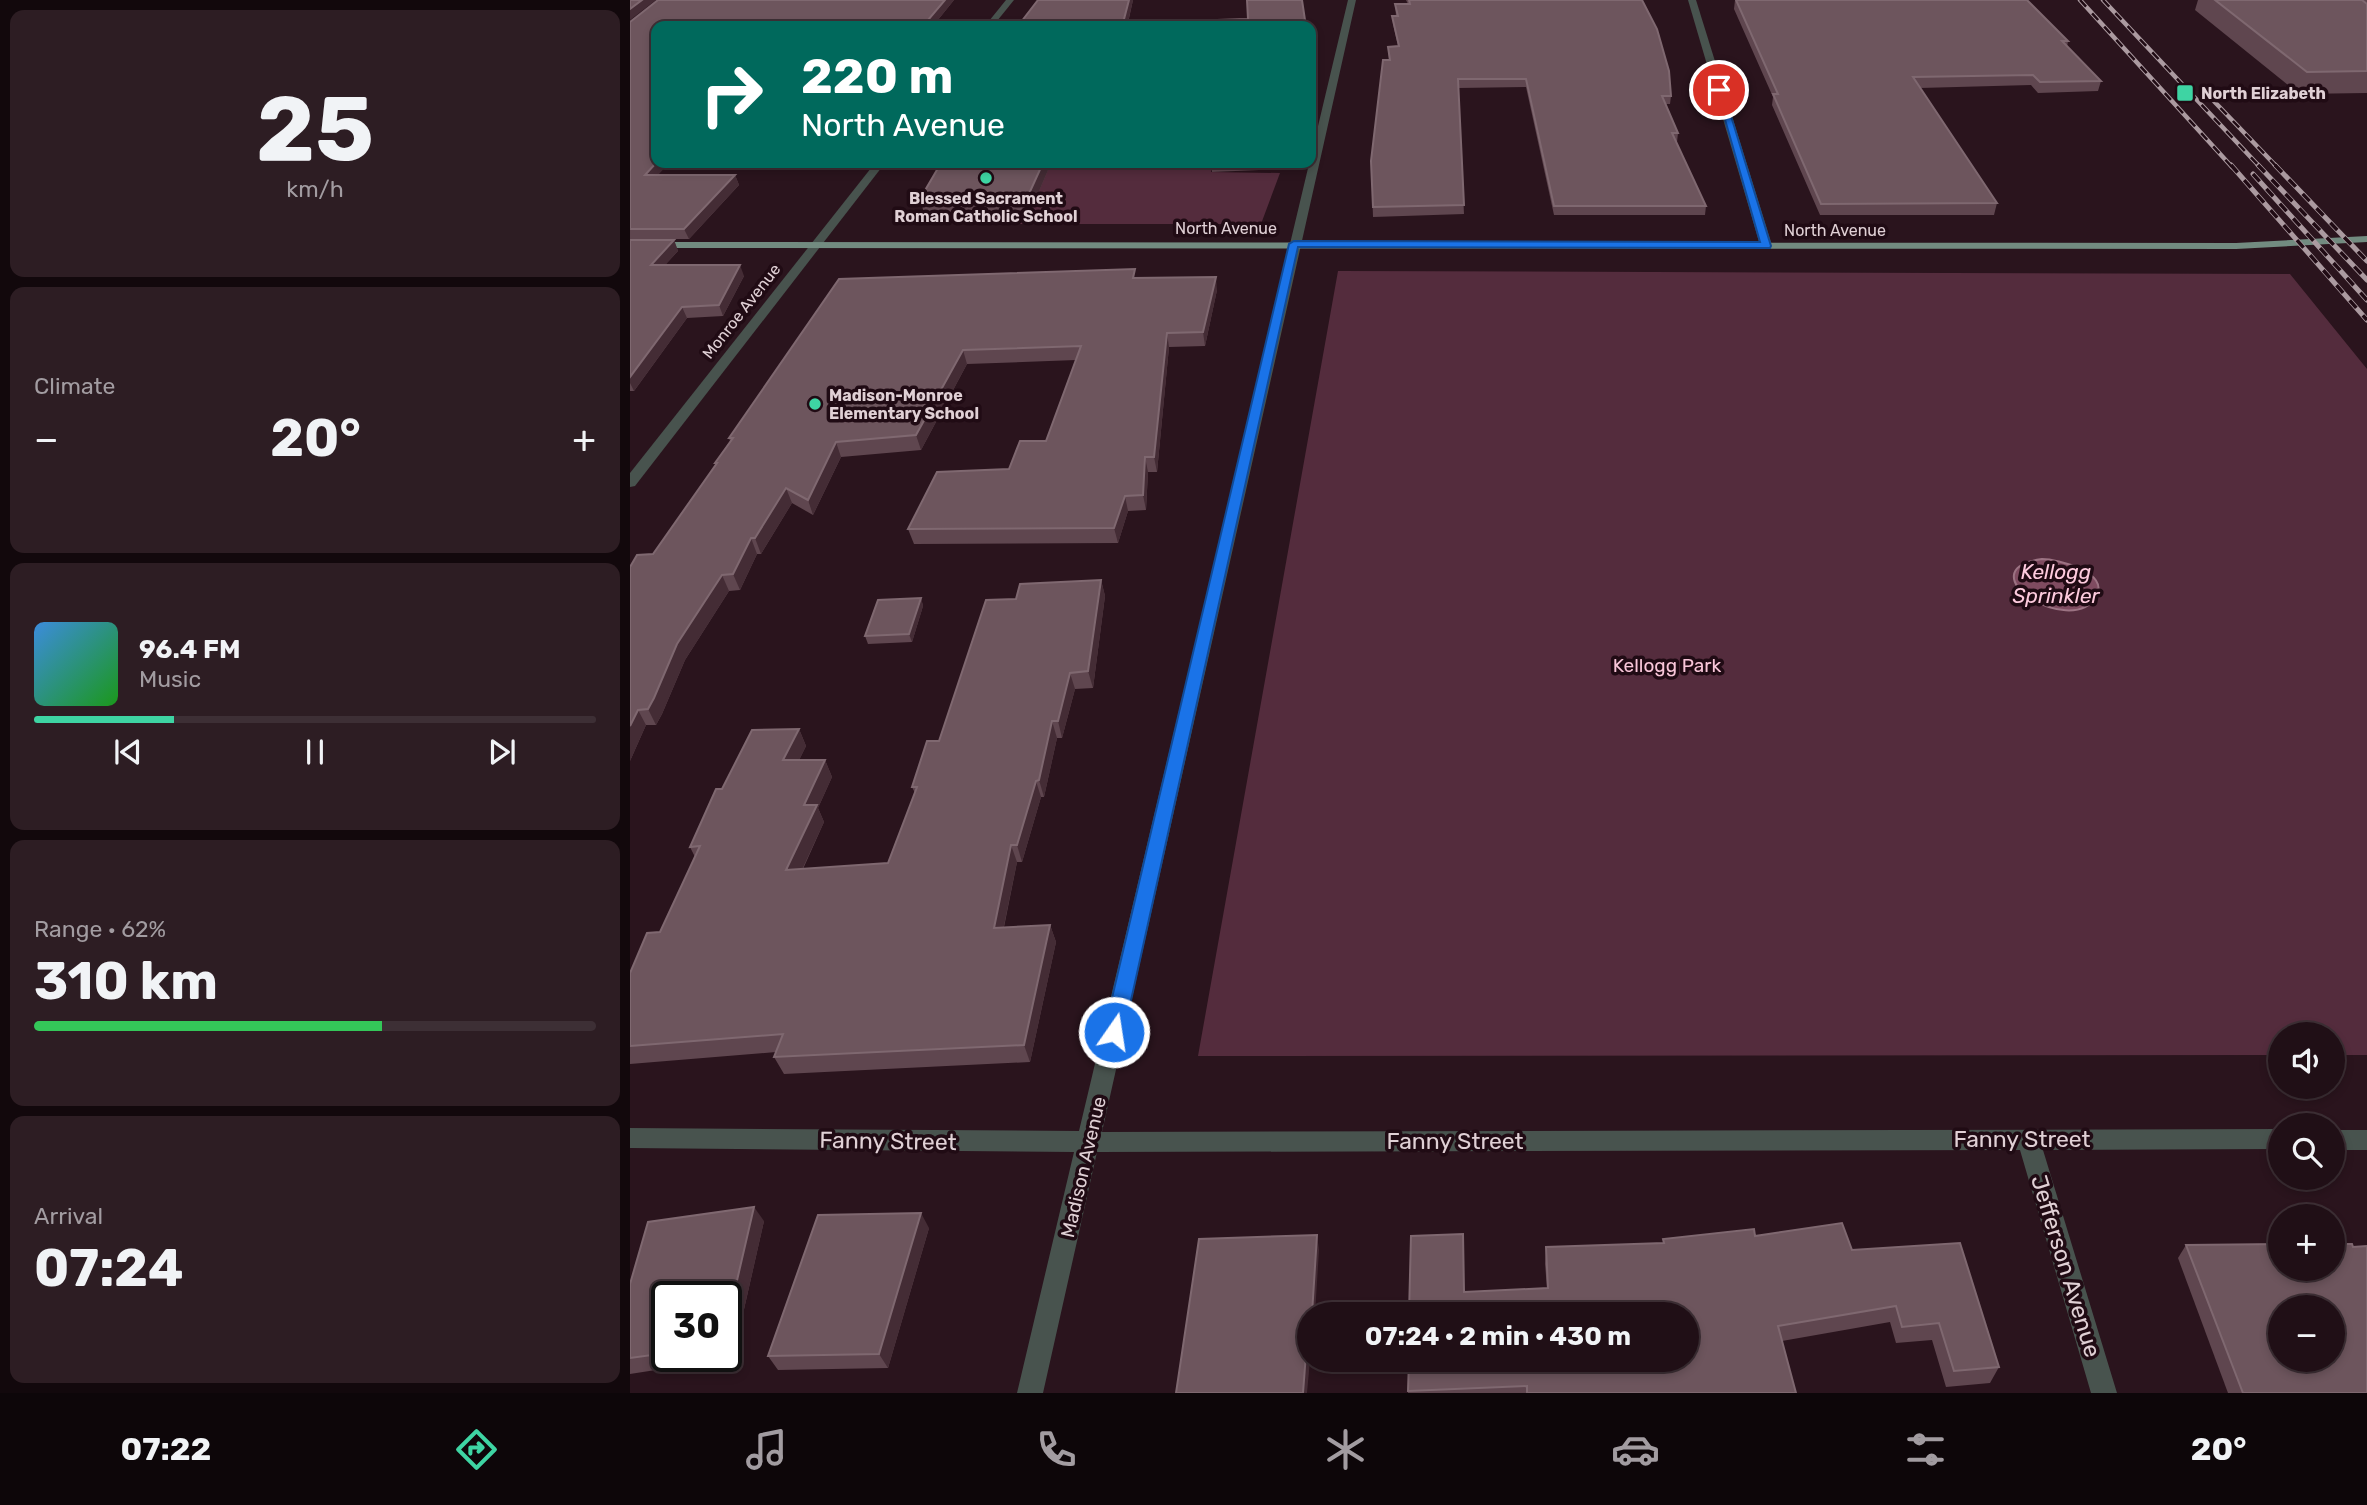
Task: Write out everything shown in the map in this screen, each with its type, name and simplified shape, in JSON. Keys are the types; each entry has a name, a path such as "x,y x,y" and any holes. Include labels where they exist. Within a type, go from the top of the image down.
{"main road":[{"name":"North Avenue","path":"630,244 2236,246 2367,239"}],"street":[{"path":"993,21 1010,0"},
{"name":"Madison Avenue","path":"1316,151 1352,0"},
{"path":"1692,0 1766,246"},
{"name":"Monroe Avenue","path":"630,483 876,168"},
{"name":"Madison Avenue","path":"1030,1393 1312,168"},
{"name":"Fanny Street","path":"630,1138 1089,1142 2268,1139"},
{"name":"Jefferson Avenue","path":"2028,1139 2105,1393"},
{"path":"2345,1140 2367,1140"}],"green space":[{"path":"1045,168 1211,168 1211,172 1280,173 1261,224 972,224 978,213 1027,212"},
{"name":"Kellogg Park","path":"1338,271 2290,274 2367,369 2367,1055 2345,1055 2345,1022 2268,1022 2268,1055 1198,1056"}],"water":[{"name":"Kellogg Sprinkler","path":"2042,559 2070,564 2089,574 2099,588 2096,597 2083,608 2066,610 2047,606 2030,598 2018,587 2014,575 2021,566"}],"building":[{"path":"630,0 642,0 630,9"},
{"path":"658,0 945,0 927,21 651,21 651,168 645,175 735,175 684,229 630,229 630,22"},
{"path":"1038,0 1129,0 1124,21 1022,21"},
{"path":"1247,0 1302,0 1305,20 1186,21 1248,19"},
{"path":"1409,0 1642,0 1657,29 1669,71 1671,96 1662,96 1678,133 1672,133 1706,206 1554,206 1526,79 1458,79 1464,205 1373,207 1371,161 1383,60 1390,60 1388,47 1399,46 1392,16 1398,16 1395,4 1410,4"},
{"path":"1736,0 2027,0 2068,41 2062,41 2101,81 2040,82 2033,75 1913,77 1997,203 1821,204 1773,94 1778,94"},
{"path":"2215,0 2362,0 2367,4 2367,71 2307,72"},
{"path":"938,168 1041,168 1028,196 920,199"},
{"path":"630,240 674,240 651,265 740,265 719,305 682,307 630,377"},
{"path":"1135,269 1133,278 1216,277 1203,332 1167,333 1154,457 1145,457 1143,495 1125,496 1114,528 908,529 937,472 1009,469 1020,441 1046,441 1081,346 963,350 916,435 836,442 808,500 786,488 755,538 751,538 733,574 722,575 677,644 648,709 638,710 630,726 630,567 637,555 653,554 839,279"},
{"path":"1101,580 1088,671 1070,673 1058,721 1052,721 1039,780 1036,781 1017,845 1011,845 994,928 1050,925 1024,1045 774,1057 783,1034 630,1046 630,973 647,933 660,932 700,846 690,847 716,789 722,789 752,730 799,729 783,760 825,760 804,805 817,805 786,870 888,863 917,787 912,787 927,741 939,741 986,600 1016,599 1020,584"},
{"path":"921,598 909,634 865,636 878,600"},
{"path":"754,1207 737,1281 651,1281 651,1355 630,1358 630,1284 648,1222"},
{"path":"921,1213 879,1354 768,1356 818,1215"},
{"path":"1842,1223 1852,1250 1960,1243 1999,1367 1954,1371 1939,1323 1902,1327 1896,1306 1778,1326 1796,1393 1527,1393 1527,1386 1408,1391 1409,1372 1699,1372 1699,1302 1409,1302 1411,1236 1463,1234 1464,1292 1548,1288 1546,1247 1664,1243 1663,1239 1754,1229 1755,1236"},
{"path":"1317,1235 1313,1302 1297,1302 1297,1372 1305,1372 1303,1393 1176,1393 1199,1239"},
{"path":"2268,1244 2268,1281 2345,1281 2345,1244 2352,1244 2353,1247 2367,1246 2367,1393 2243,1393 2186,1245"}],"railway":[{"path":"2080,0 2232,167"},
{"path":"2103,0 2260,167"},
{"path":"2208,95 2277,167"},
{"path":"2231,165 2367,320"},
{"path":"2258,165 2367,280"},
{"path":"2275,165 2367,261"},
{"path":"2253,174 2367,300"}],"place":[{"name":"North Elizabeth","path":"2185,93"},
{"name":"Blessed Sacrament Roman Catholic School","path":"986,178"},
{"name":"Madison-Monroe Elementary School","path":"815,404"}],"route":[{"path":"1114,1032 1294,244 1766,246 1719,90"}]}
